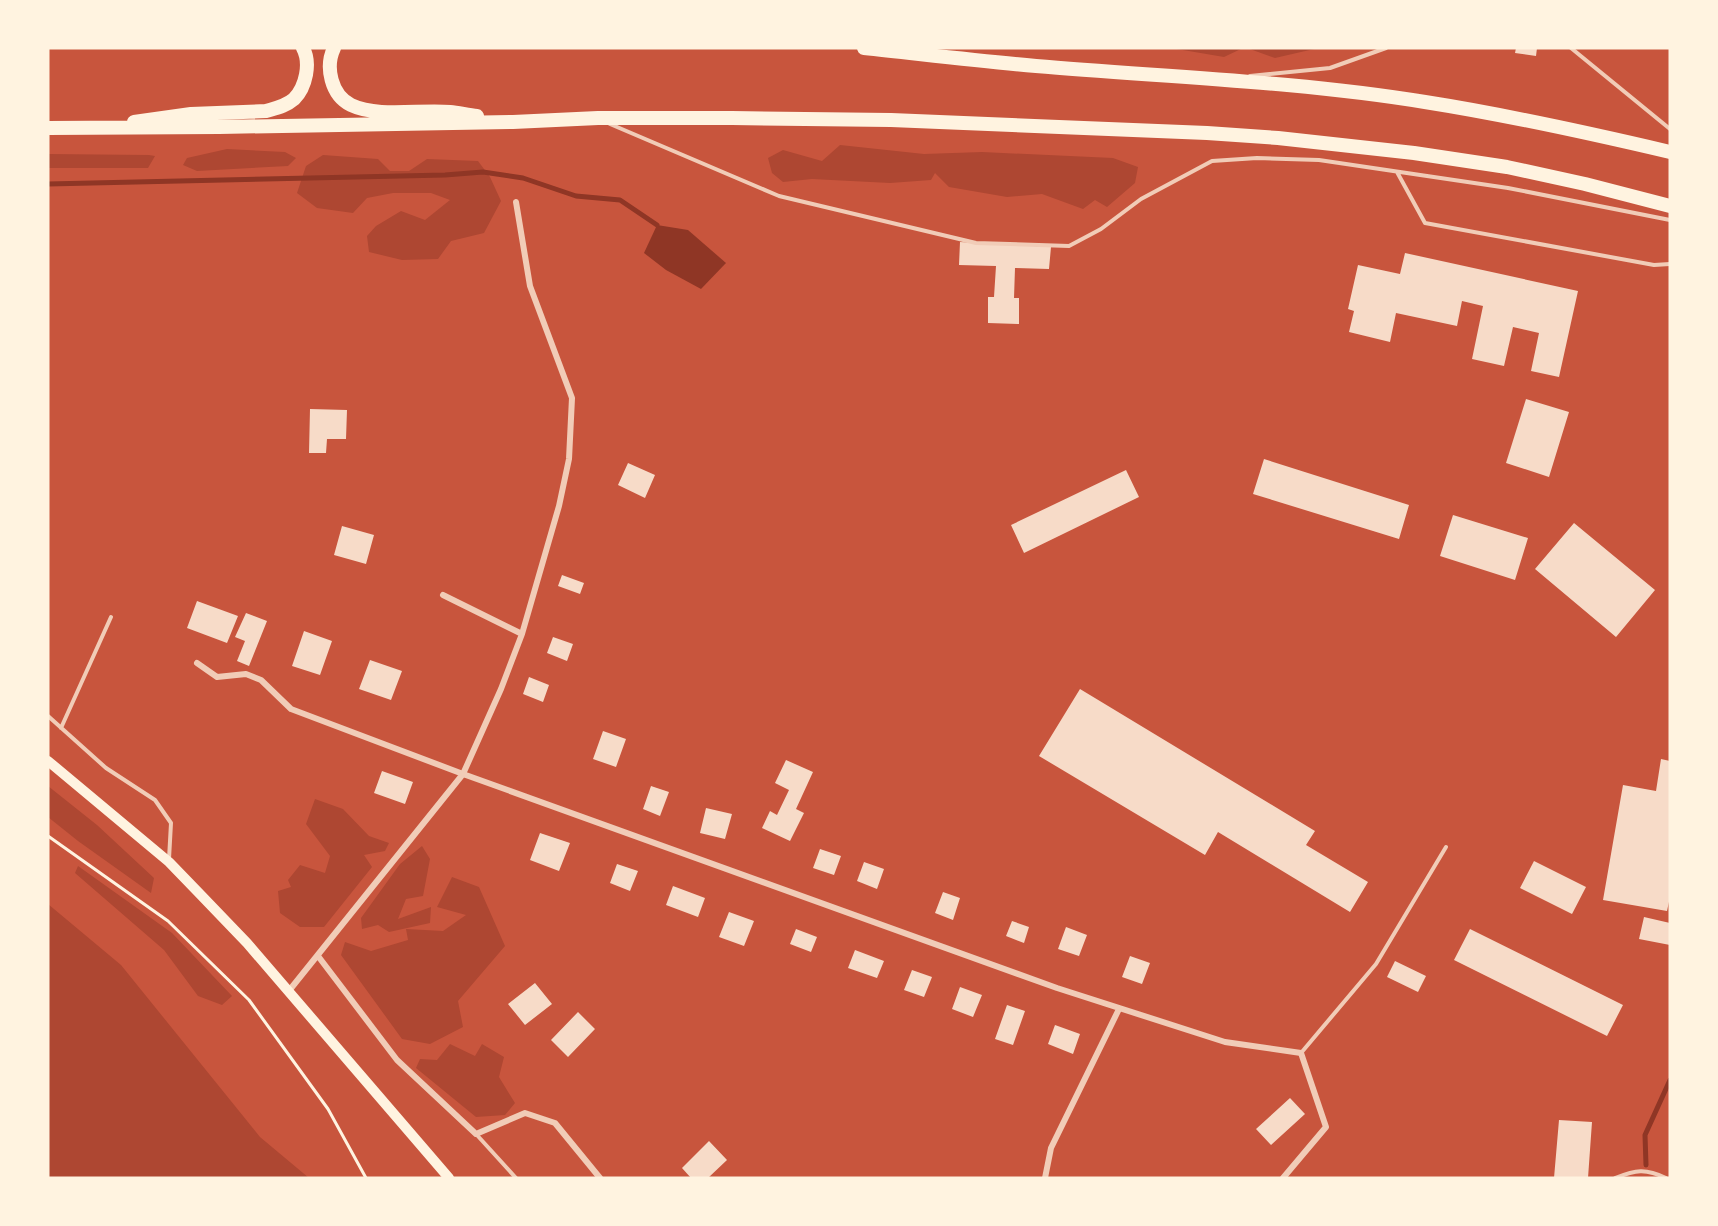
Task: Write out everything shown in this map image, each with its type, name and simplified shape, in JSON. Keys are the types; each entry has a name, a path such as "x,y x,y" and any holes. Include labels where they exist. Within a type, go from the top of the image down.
{"highway":[{"path":"99,128 161,116 266,111 280,107 293,99 303,87 306,70 303,48"},
{"path":"334,48 331,54 330,71 332,84 338,95 351,105 374,111 449,112 513,122"},
{"path":"864,48 1036,66 1288,84 1424,102 1553,125 1670,152"},
{"path":"48,128 513,122 598,118 891,120 1095,127 1278,138 1414,153 1507,167 1670,206"}],"main road":[{"path":"48,761 169,862 247,943 449,1178"}],"street":[{"path":"288,992 463,774 501,689 522,634 569,459 572,398 530,286 516,202"},
{"path":"443,595 522,634"},
{"path":"197,663 217,677 246,674 261,680 291,709 463,774 1119,1009 1225,1042 1301,1053 1326,1127 1283,1178"},
{"path":"318,956 397,1060 476,1134 525,1113 555,1123 600,1178"},
{"path":"1045,1178 1051,1148 1119,1009"}],"lane":[{"path":"1218,79 1330,68 1386,48"},
{"path":"1571,48 1670,129"},
{"path":"598,118 779,196 976,243 1069,246 1101,229 1141,199 1212,161 1257,158 1320,160 1508,188 1670,220"},
{"path":"1397,172 1425,223 1654,265 1670,264"},
{"path":"61,728 111,617"},
{"path":"48,716 106,768 155,800 171,823 169,862"},
{"path":"1301,1053 1376,964 1446,847"},
{"path":"476,1134 516,1178"},
{"path":"1615,1178 1635,1170 1653,1172 1665,1178"}],"path":[{"path":"48,836 168,921 249,1000 328,1109 366,1178"}],"shaded area":[{"path":"1171,48 1243,48 1224,57"},
{"path":"1247,48 1312,48 1314,49 1275,58"},
{"path":"840,145 924,154 982,152 1113,158 1138,167 1135,183 1107,207 1095,200 1083,209 1042,194 1007,197 949,187 935,173 931,180 890,183 812,179 783,182 772,173 768,158 783,150 822,161"},
{"path":"227,149 285,152 296,158 288,166 197,171 183,165 187,158"},
{"path":"48,154 155,156 148,168 48,168"},
{"path":"323,155 378,159 390,171 409,171 427,159 478,161 490,177 501,201 484,233 451,241 438,259 402,260 369,252 367,236 376,226 401,211 425,220 450,200 431,193 393,193 367,198 353,213 317,208 297,193 306,166"},
{"path":"657,225 688,230 726,263 701,289 666,270 644,253"},
{"path":"48,786 97,825 154,878 151,893 48,817"},
{"path":"315,799 343,809 369,836 389,843 385,851 364,855 372,867 324,927 300,927 280,913 278,891 291,887 288,880 300,865 325,873 330,856 306,824"},
{"path":"422,846 430,859 423,896 406,899 398,919 431,907 430,923 389,932 378,925 362,929 361,918 400,864"},
{"path":"78,866 172,933 232,996 222,1005 198,996 164,950 75,873"},
{"path":"452,877 479,887 505,946 458,1001 463,1027 430,1044 402,1039 341,955 345,942 371,951 408,940 406,929 443,931 466,915 437,907"},
{"path":"48,904 121,965 260,1137 309,1178 48,1178"},
{"path":"450,1044 475,1056 482,1044 504,1057 499,1077 515,1103 505,1115 476,1117 416,1068 420,1059 437,1060"}],"building":[{"path":"1516,48 1537,48 1536,56 1515,53"},
{"path":"960,242 1051,247 1049,269 1015,268 1014,298 1019,298 1019,324 988,323 988,297 994,297 996,266 959,265"},
{"path":"1405,253 1578,291 1559,377 1531,371 1539,333 1513,327 1504,366 1472,359 1483,306 1462,301 1457,326 1396,313 1390,342 1349,332 1354,311 1348,309 1358,265 1400,274"},
{"path":"1526,399 1569,412 1549,477 1506,463"},
{"path":"310,409 347,410 346,439 327,439 326,453 309,453"},
{"path":"1264,459 1409,505 1399,539 1253,494"},
{"path":"628,463 655,475 645,498 618,485"},
{"path":"1126,470 1139,497 1024,553 1011,525"},
{"path":"1453,515 1528,538 1515,580 1440,556"},
{"path":"1574,523 1655,590 1616,637 1535,569"},
{"path":"342,526 374,535 366,564 334,555"},
{"path":"562,575 584,583 580,594 558,586"},
{"path":"197,601 238,616 227,643 187,628"},
{"path":"246,613 267,621 249,666 237,661 245,641 235,637"},
{"path":"304,631 332,641 320,675 292,666"},
{"path":"553,637 573,644 567,661 547,653"},
{"path":"370,660 402,671 391,700 359,689"},
{"path":"529,677 549,685 543,702 523,694"},
{"path":"1080,689 1315,831 1306,845 1368,882 1350,912 1218,832 1205,855 1039,756"},
{"path":"603,731 626,739 616,767 593,759"},
{"path":"1661,759 1670,761 1670,897 1667,911 1603,900 1623,785 1656,791"},
{"path":"786,760 813,772 796,809 804,813 790,841 762,828 770,811 777,815 789,790 775,783"},
{"path":"382,771 413,782 405,804 374,793"},
{"path":"651,786 669,792 660,816 643,809"},
{"path":"706,808 732,814 725,839 700,833"},
{"path":"540,833 570,843 559,871 530,860"},
{"path":"820,849 841,856 834,875 813,868"},
{"path":"1534,861 1586,887 1572,914 1520,888"},
{"path":"864,862 884,869 877,889 857,881"},
{"path":"617,864 638,871 630,891 610,883"},
{"path":"673,886 705,898 698,917 666,905"},
{"path":"943,892 960,898 953,920 935,913"},
{"path":"729,912 754,921 744,946 719,937"},
{"path":"1644,917 1670,923 1670,945 1639,939"},
{"path":"1012,921 1029,927 1024,943 1006,936"},
{"path":"1066,927 1087,935 1079,956 1058,949"},
{"path":"796,929 817,937 811,952 790,944"},
{"path":"1470,929 1623,1005 1607,1036 1454,960"},
{"path":"855,950 884,961 877,978 848,968"},
{"path":"1130,956 1150,963 1142,984 1122,977"},
{"path":"1395,961 1426,976 1418,992 1387,977"},
{"path":"912,970 932,977 924,997 904,990"},
{"path":"535,983 552,1004 525,1025 508,1004"},
{"path":"960,987 982,995 973,1017 952,1009"},
{"path":"1007,1005 1025,1011 1013,1045 995,1039"},
{"path":"578,1012 595,1029 568,1057 551,1040"},
{"path":"1055,1025 1080,1034 1073,1054 1048,1044"},
{"path":"1290,1098 1305,1114 1271,1145 1256,1129"},
{"path":"1559,1120 1592,1122 1588,1178 1554,1178"},
{"path":"709,1141 727,1160 708,1178 691,1178 682,1168"}],"waterway":[{"path":"48,184 445,175 483,172 523,178 576,196 620,200 657,225"},
{"path":"1646,1165 1645,1135 1670,1080"}]}
